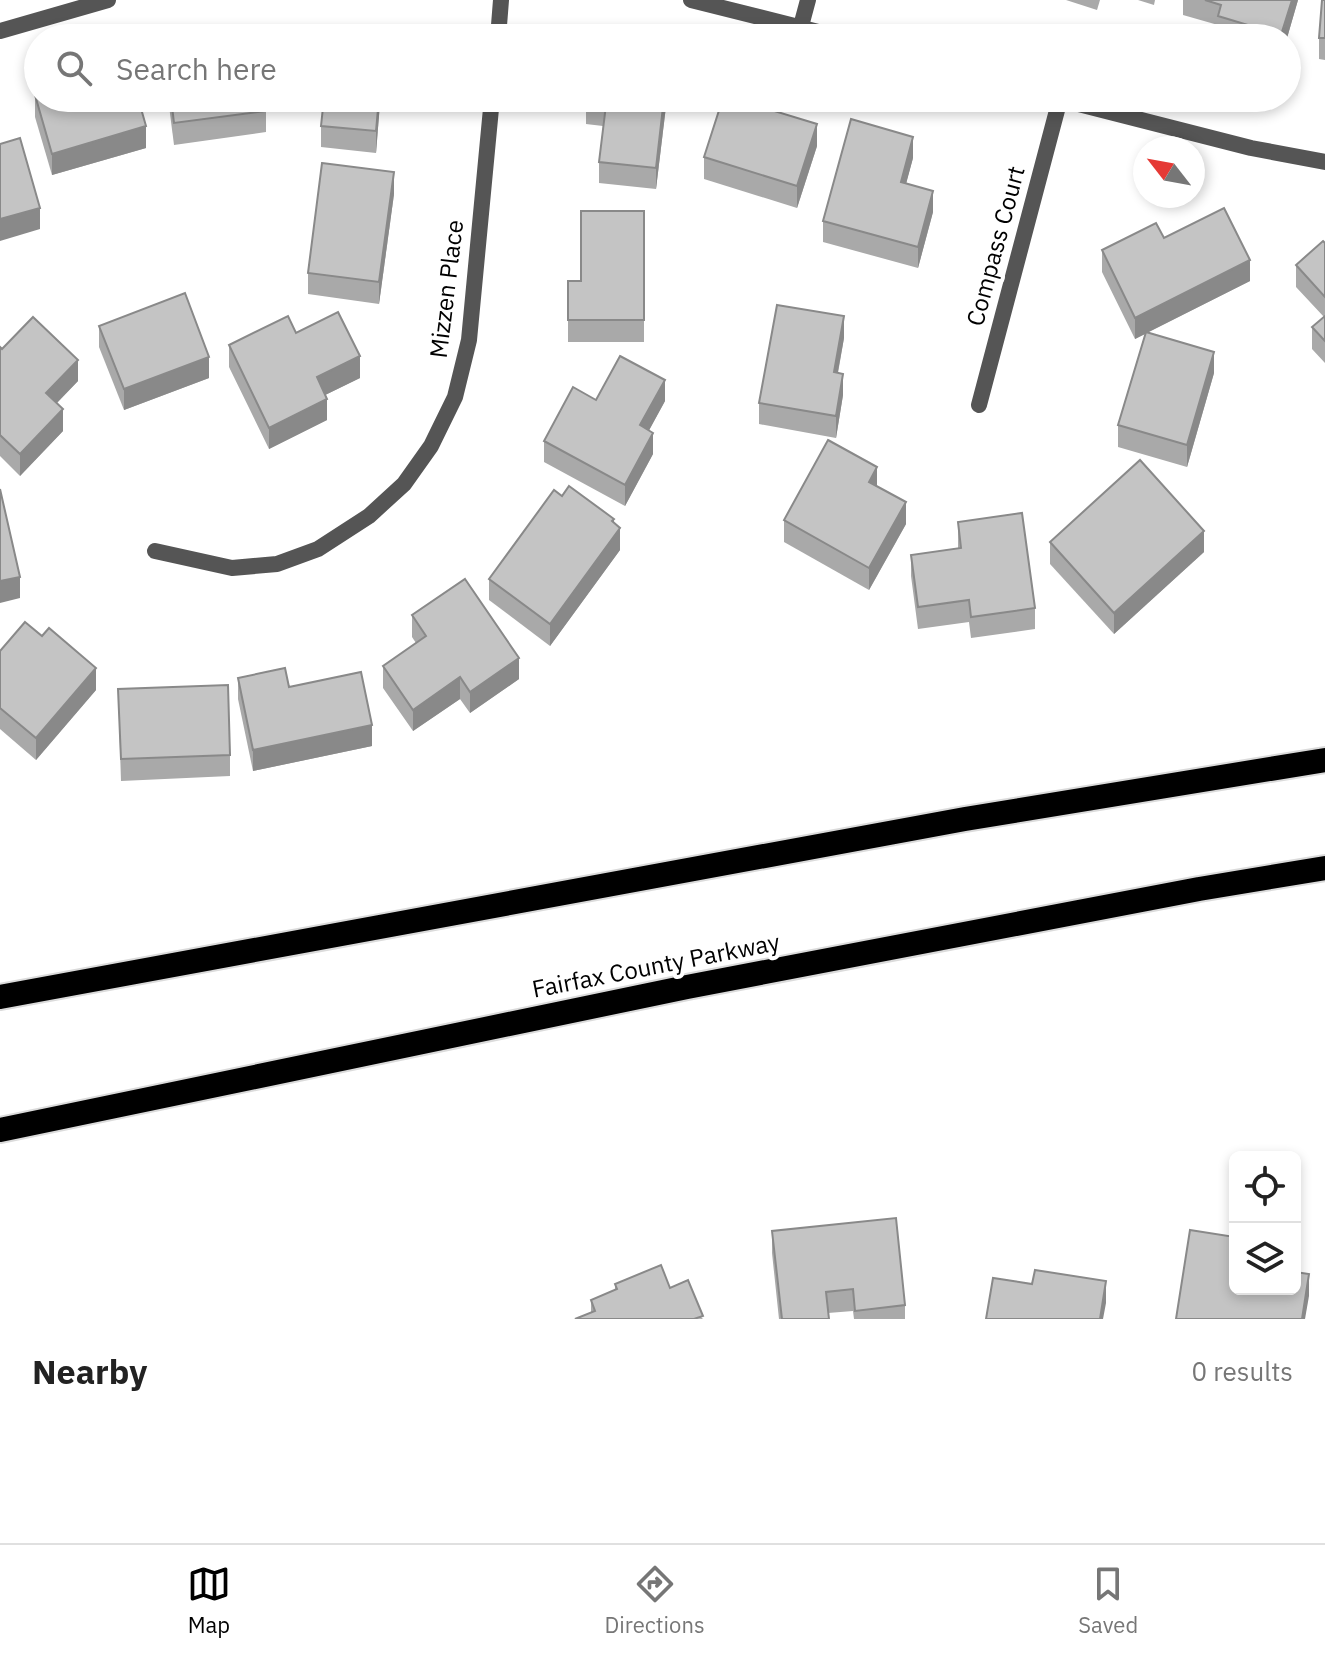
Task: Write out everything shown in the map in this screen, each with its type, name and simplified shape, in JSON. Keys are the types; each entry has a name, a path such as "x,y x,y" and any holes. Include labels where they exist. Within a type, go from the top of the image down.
{"highway":[{"path":"0,997 965,819 1325,760"},
{"name":"Fairfax County Parkway","path":"0,1130 687,987 1199,889 1325,868"}],"street":[{"path":"24,24 108,0"},
{"path":"499,24 501,0"},
{"path":"691,0 793,24"},
{"path":"802,24 808,0"},
{"path":"0,31 24,24"},
{"name":"Mizzen Place","path":"155,551 232,568 277,564 318,549 344,533 369,516 404,484 431,446 455,397 469,340 491,112"},
{"name":"Compass Court","path":"979,405 1055,112"},
{"path":"1109,112 1251,148 1325,162"}],"building":[{"path":"1205,0 1292,0 1284,24 1245,24 1218,16 1221,5"},
{"path":"1322,0 1325,0 1325,38 1319,38"},
{"path":"40,112 142,112 146,126 52,154"},
{"path":"173,112 258,112 174,123"},
{"path":"322,112 378,112 376,131 321,126"},
{"path":"605,112 662,112 656,168 599,162"},
{"path":"718,112 778,112 817,124 797,186 704,157"},
{"path":"851,119 913,137 901,182 933,191 918,247 823,221"},
{"path":"20,138 40,208 0,219 0,144"},
{"path":"322,163 394,172 379,282 308,273"},
{"path":"1224,208 1250,260 1135,318 1102,250 1156,223 1164,238"},
{"path":"581,211 644,211 644,320 568,320 568,281 581,281"},
{"path":"1323,241 1325,243 1325,297 1296,265"},
{"path":"185,293 209,357 124,389 99,326"},
{"path":"777,305 844,316 834,372 843,374 836,416 759,403"},
{"path":"338,312 360,356 317,377 327,399 269,428 229,345 288,316 296,333"},
{"path":"1325,316 1325,341 1312,327"},
{"path":"33,317 78,360 46,393 63,409 20,454 0,435 0,347 2,349"},
{"path":"1146,332 1214,352 1187,445 1118,425"},
{"path":"620,356 665,380 640,425 653,433 625,485 544,441 573,387 596,400"},
{"path":"828,440 877,467 869,482 906,502 869,568 784,520"},
{"path":"1140,460 1204,531 1114,613 1050,542"},
{"path":"569,486 614,519 612,521 620,528 550,624 489,579 554,490 562,496"},
{"path":"0,489 20,577 0,581"},
{"path":"1022,513 1035,608 971,617 969,600 918,607 911,555 961,548 958,522"},
{"path":"465,579 519,658 470,692 460,677 413,710 383,666 426,636 412,615"},
{"path":"25,622 42,636 49,628 96,668 36,738 0,708 0,651"},
{"path":"285,668 289,687 361,672 372,725 253,750 238,678"},
{"path":"228,685 230,755 121,759 118,689"},
{"path":"896,1218 905,1305 855,1311 853,1289 826,1292 829,1319 782,1319 772,1231"},
{"path":"1190,1230 1229,1236 1229,1295 1301,1295 1301,1273 1309,1274 1302,1319 1176,1319"},
{"path":"661,1265 670,1288 688,1280 703,1316 694,1319 575,1319 595,1311 591,1300 617,1289 615,1284"},
{"path":"1035,1270 1106,1281 1100,1319 986,1319 993,1278 1032,1284"}]}
